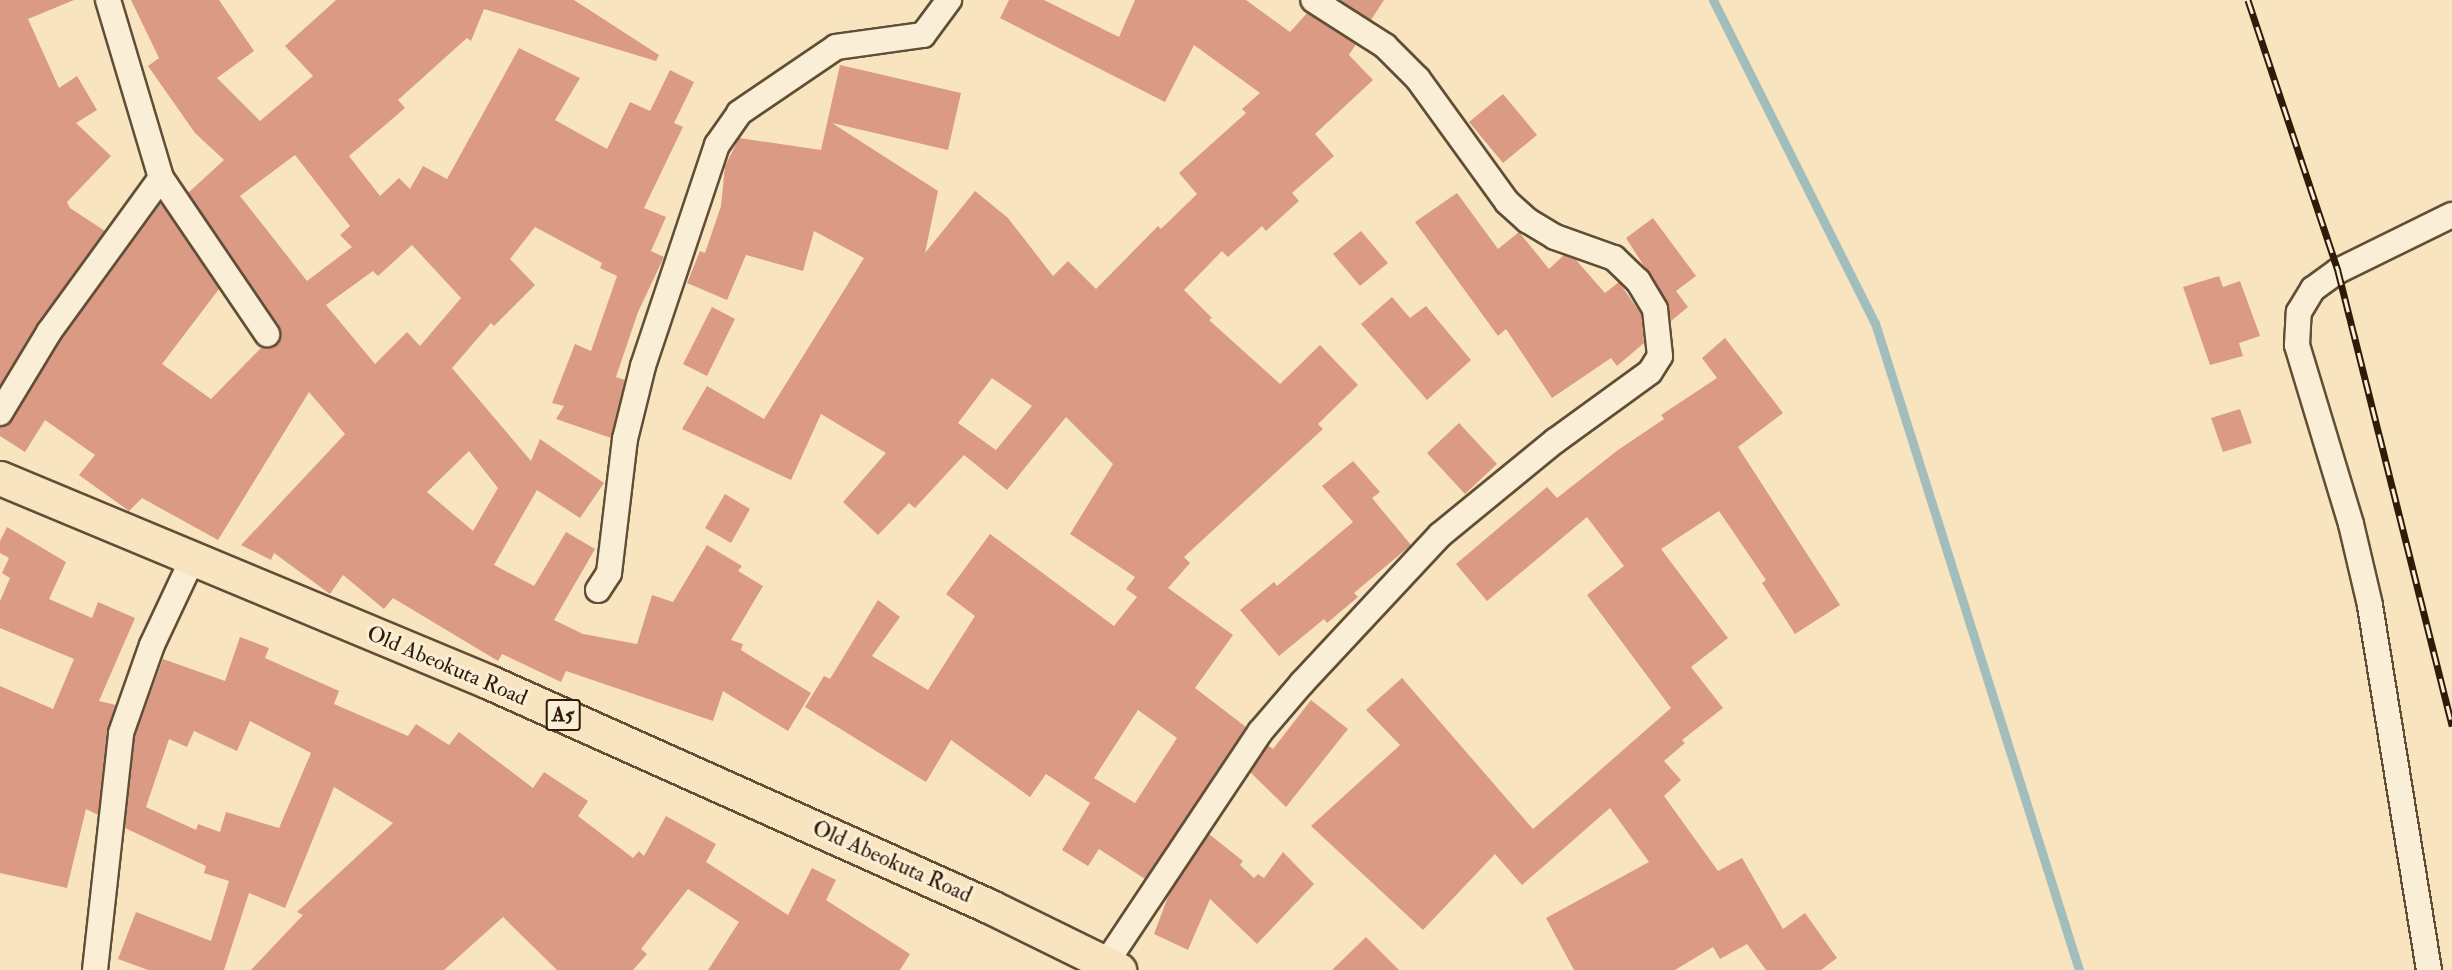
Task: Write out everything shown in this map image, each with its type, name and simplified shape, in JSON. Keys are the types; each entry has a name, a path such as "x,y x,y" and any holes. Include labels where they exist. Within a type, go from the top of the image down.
{"highway":[{"name":"Old Abeokuta Road","path":"0,478 500,687 981,902 1113,966"}],"street":[{"path":"108,0 162,178 267,334"},
{"path":"598,590 609,573 625,439 643,366 717,144 739,113 836,47 923,35 949,0"},
{"path":"1113,966 1260,732 1302,683 1440,535 1555,441 1650,372 1660,356 1654,309 1638,281 1614,258 1555,237 1528,222 1508,201 1418,79 1385,46 1313,0"},
{"path":"0,413 49,332 162,178"},
{"path":"2429,970 2370,605 2351,524 2297,345 2299,312 2313,289 2338,271 2452,215"},
{"path":"95,970 122,733 152,645 192,560"}],"building":[{"path":"0,0 74,0 28,19 59,88 77,76 97,110 76,123 111,156 67,202 70,208 105,231 37,324 0,385"},
{"path":"131,0 219,0 254,51 217,78 260,121 313,76 285,46 336,0 574,0 659,55 656,61 484,9 471,41 467,38 398,100 405,108 349,156 380,196 399,178 410,189 423,166 447,179 519,48 580,78 555,120 607,149 630,102 650,111 670,70 694,82 674,123 683,127 644,208 666,217 651,251 664,257 638,312 616,377 625,380 611,438 556,419 564,406 552,403 575,344 591,351 617,276 600,268 602,263 535,227 510,259 535,285 494,326 491,323 452,368 531,461 540,439 604,483 580,518 537,490 494,565 534,586 566,532 595,549 554,620 583,634 637,644 652,595 673,602 707,545 742,566 738,571 763,586 731,640 743,644 741,650 811,693 788,731 723,691 713,721 566,671 561,682 502,654 498,661 393,598 384,609 343,575 330,594 274,553 271,560 241,545 345,434 309,392 218,540 142,498 129,511 79,475 95,455 45,420 25,452 0,436 0,427 12,420 61,340 161,203 219,289 162,364 211,399 262,347 274,346 280,340 279,326 188,193 224,160 195,133 148,66 159,58","holes":["295,155 350,226 340,235 352,247 307,281 240,196","412,245 461,298 420,346 407,332 375,364 326,305 373,271 378,276","469,451 498,488 473,531 427,492"]},
{"path":"1009,0 1044,0 1119,37 1135,0 1246,0 1290,32 1307,13 1356,44 1349,55 1373,80 1315,134 1334,156 1292,193 1299,201 1266,231 1262,226 1228,257 1222,251 1184,290 1212,318 1209,320 1280,384 1320,345 1358,385 1318,424 1323,429 1184,557 1190,563 1168,588 1233,635 1195,688 1246,727 1145,879 1099,849 1088,866 1062,850 1090,803 1046,774 1030,797 951,740 926,782 805,707 824,676 830,679 878,600 900,617 872,656 928,690 975,616 946,594 990,534 1114,626 1137,597 1126,589 1135,577 1070,534 1113,464 1066,417 1007,490 964,455 915,508 909,503 878,535 843,502 886,453 821,414 791,480 682,429 707,386 764,419 864,258 814,231 803,271 746,255 727,300 687,283 700,251 705,253 721,206 725,166 739,138 821,150 840,65 961,93 948,150 832,123 938,191 925,253 975,191 1008,218 1053,276 1068,261 1096,289 1158,226 1161,229 1197,194 1179,173 1246,113 1242,109 1260,93 1194,45 1165,102 1000,18","holes":["992,378 1032,406 996,450 958,423","1138,710 1177,738 1135,803 1094,778"]},
{"path":"1339,0 1384,0 1371,20"},
{"path":"1503,94 1537,135 1503,163 1469,122"},
{"path":"1457,193 1498,249 1519,232 1549,269 1564,255 1576,260 1605,293 1619,282 1641,314 1644,343 1617,366 1611,358 1552,398 1506,329 1498,336 1415,222"},
{"path":"1653,218 1696,276 1676,291 1688,307 1671,321 1667,302 1626,238"},
{"path":"1361,231 1388,263 1360,286 1333,254"},
{"path":"2219,276 2223,287 2240,281 2260,336 2239,343 2243,356 2210,365 2183,287"},
{"path":"1392,297 1410,318 1426,306 1471,360 1427,400 1361,324"},
{"path":"712,307 735,319 707,376 683,364"},
{"path":"1725,338 1783,413 1738,447 1840,605 1795,634 1762,583 1766,580 1719,511 1661,549 1728,638 1691,667 1723,708 1682,740 1685,743 1664,761 1681,780 1664,796 1718,871 1742,858 1783,929 1805,913 1837,958 1821,970 1766,970 1747,944 1720,959 1713,947 1675,970 1574,970 1546,918 1649,862 1610,808 1522,885 1495,854 1423,930 1311,826 1400,745 1366,710 1402,678 1533,829 1671,708 1587,595 1624,566 1587,517 1487,601 1456,564 1547,487 1557,498 1618,450 1664,419 1661,415 1717,378 1702,358"},
{"path":"2240,409 2252,443 2223,452 2211,418"},
{"path":"1459,423 1497,464 1465,494 1427,453"},
{"path":"1353,461 1380,492 1372,498 1411,545 1354,593 1358,597 1327,623 1324,619 1279,656 1240,610 1274,582 1277,586 1353,522 1322,486"},
{"path":"725,494 750,509 731,543 705,528"},
{"path":"7,527 66,562 49,599 92,618 98,602 135,618 99,701 116,705 107,731 98,815 86,809 67,888 0,873 0,686 53,709 74,659 0,628 0,601 10,578 2,573 9,558 0,553 0,541"},
{"path":"240,637 269,648 265,658 339,691 334,704 408,736 416,724 449,745 459,732 533,788 544,772 588,801 578,816 633,858 639,851 644,856 666,816 716,844 706,862 788,915 812,868 836,880 826,900 910,954 900,970 708,970 739,922 688,889 641,949 647,954 633,970 557,970 503,917 444,970 251,970 303,915 297,912 393,823 334,787 285,908 249,893 224,970 148,970 118,959 136,912 211,941 229,881 204,873 206,866 125,828 135,736 163,659 225,681","holes":["250,721 311,753 279,828 226,812 220,832 198,824 196,830 146,807 169,739 187,747 194,731 237,751"]},
{"path":"1311,700 1348,729 1286,807 1250,772 1268,745 1273,749"},
{"path":"1209,834 1243,861 1240,865 1254,878 1258,874 1264,878 1283,852 1314,884 1257,944 1210,899 1188,950 1154,934 1169,894"},
{"path":"1366,937 1399,970 1332,970"}],"waterway":[{"path":"1713,0 1875,323 2079,970"}],"railway":[{"path":"2248,0 2338,271 2452,726"}]}
